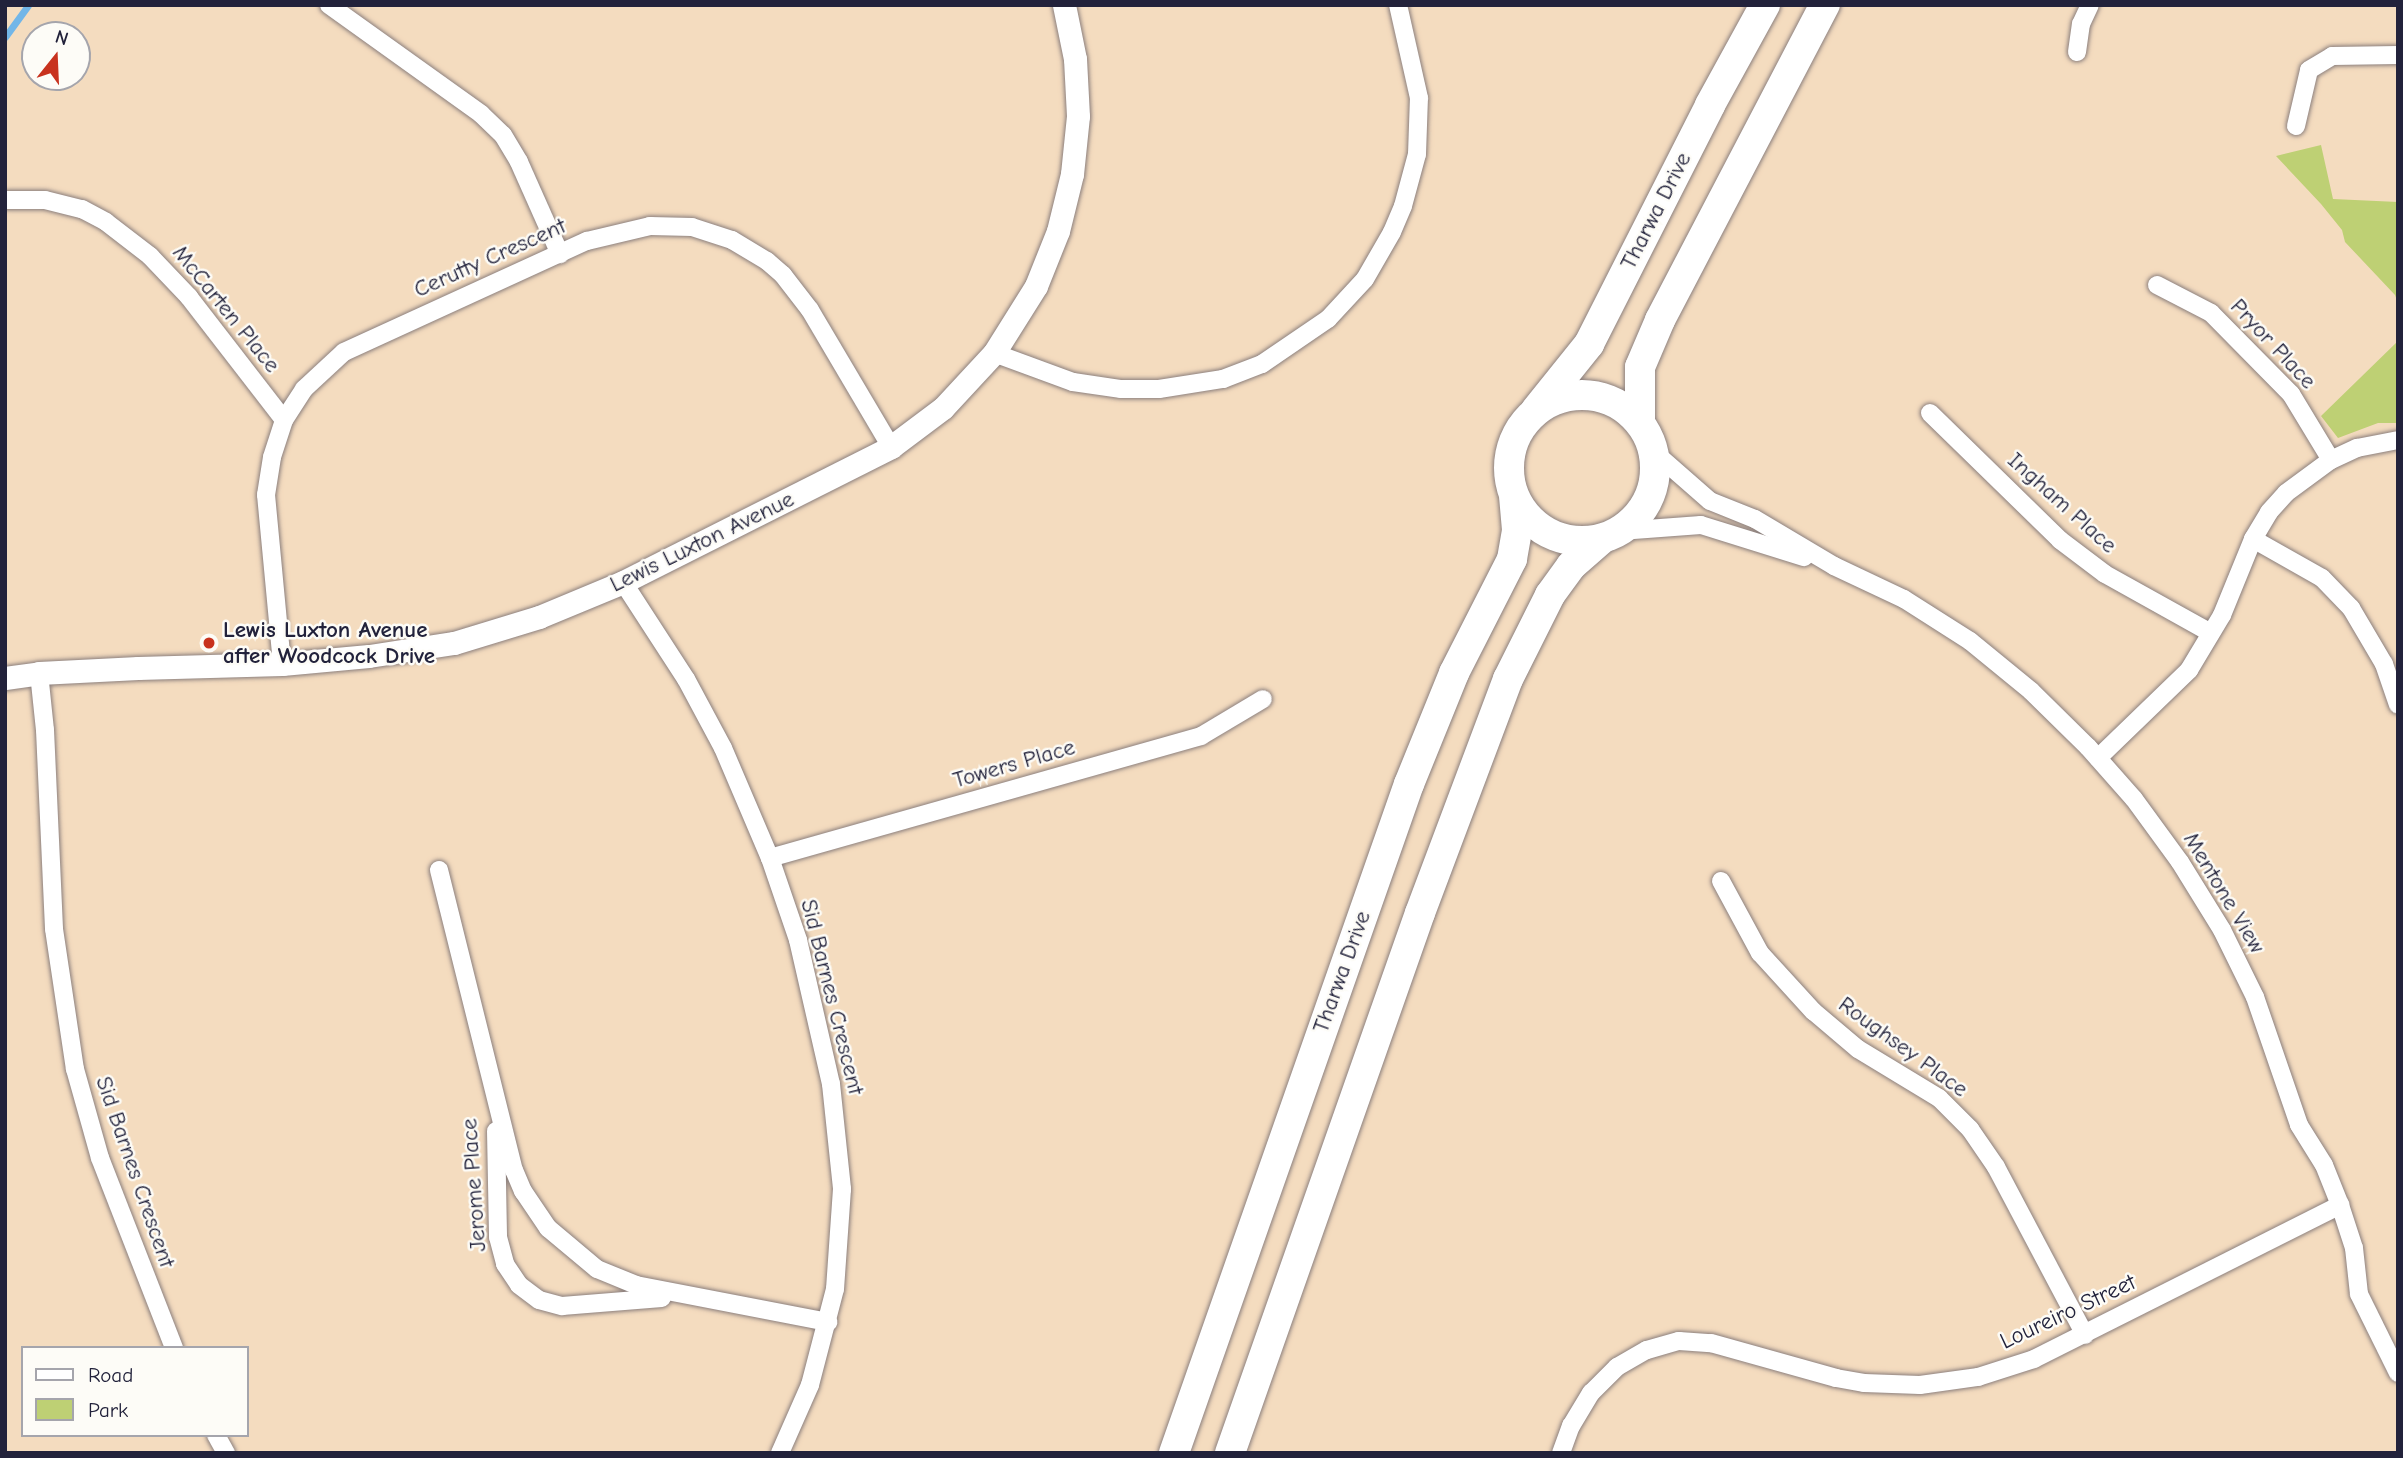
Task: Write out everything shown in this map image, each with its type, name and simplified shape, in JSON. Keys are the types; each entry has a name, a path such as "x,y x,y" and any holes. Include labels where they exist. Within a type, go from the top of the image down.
{"main road":[{"name":"Tharwa Drive","path":"1536,410 1589,344 1710,105 1765,5"},
{"path":"1230,1453 1411,938 1508,679 1550,595 1572,566 1638,517 1650,497 1656,475 1654,452 1640,421 1640,367 1660,320 1825,5"},
{"path":"1611,535 1576,541 1550,535 1529,520 1514,498 1508,474 1510,450 1520,428 1536,410 1567,396 1601,397 1622,406 1640,421"},
{"name":"Tharwa Drive","path":"1174,1453 1409,784 1454,673 1512,559 1517,530 1514,498"}],"street":[{"path":"329,5 481,114 503,135 519,162 560,254"},
{"name":"Lewis Luxton Avenue","path":"5,678 39,673 282,664 369,656 454,643 539,617 623,582 891,447 943,408 995,354 1036,286 1058,231 1072,174 1078,116 1075,59 1064,5"},
{"path":"995,354 1073,382 1121,389 1159,390 1223,379 1262,364 1328,319 1365,279 1392,232 1403,206 1417,154 1419,98 1398,5"},
{"path":"2077,52 2081,24 2090,5"},
{"path":"2296,126 2309,70 2332,56 2398,55"},
{"name":"McCarten Place","path":"8,200 45,200 82,209 106,222 150,256 189,297 284,420"},
{"name":"Cerutty Crescent","path":"282,664 266,495 272,457 284,420 304,389 344,352 587,241 650,226 692,228 732,240 783,275 810,310 891,447"},
{"name":"Pryor Place","path":"2157,285 2211,313 2291,394 2331,460"},
{"name":"Ingham Place","path":"1930,413 2060,540 2105,574 2211,633"},
{"path":"2098,758 2189,670 2233,592 2241,562 2269,512 2286,494 2331,460 2357,449 2398,440"},
{"name":"Mentone View","path":"1654,452 1710,501 1755,519 1835,566 1904,599 1970,641 2031,691 2098,758 2134,799 2180,862 2222,930 2255,997 2299,1125 2324,1165 2340,1205 2354,1248 2359,1294 2398,1373"},
{"name":"Mentone View","path":"1611,535 1701,525 1835,566"},
{"path":"2253,538 2322,578 2351,608 2384,664 2398,705"},
{"name":"Sid Barnes Crescent","path":"623,582 692,690 723,748 770,858 801,953 831,1084 841,1156 842,1222 828,1322 810,1385 780,1453"},
{"name":"Sid Barnes Crescent","path":"39,673 45,730 54,929 75,1069 100,1158 173,1346"},
{"name":"Towers Place","path":"770,858 1201,736 1263,699"},
{"name":"Jerome Place","path":"439,870 514,1170 523,1191 548,1228 580,1258 610,1275 636,1285 828,1322"},
{"name":"Roughsey Place","path":"1721,881 1760,953 1813,1011 1858,1049 1939,1098 1970,1129 1996,1167 2085,1335"},
{"name":"Jerome Place","path":"488,1072 496,1124 498,1237 505,1264 519,1285 539,1300 562,1306 653,1298 728,1303"},
{"name":"Loureiro Street","path":"1561,1453 1571,1426 1591,1393 1617,1367 1647,1350 1679,1341 1711,1343 1836,1378 1864,1383 1920,1385 2006,1369 2085,1335 2340,1205"},
{"path":"217,1437 226,1453"}],"green space":[{"path":"2321,145 2333,199 2398,202 2398,303 2395,295 2345,242 2342,230 2321,204 2276,156"},
{"path":"2398,341 2398,423 2378,423 2338,438 2321,416"}],"waterway":[{"path":"5,37 28,5"}],"place":[{"name":"Lewis Luxton Avenue after Woodcock Drive","path":"209,643"}]}
